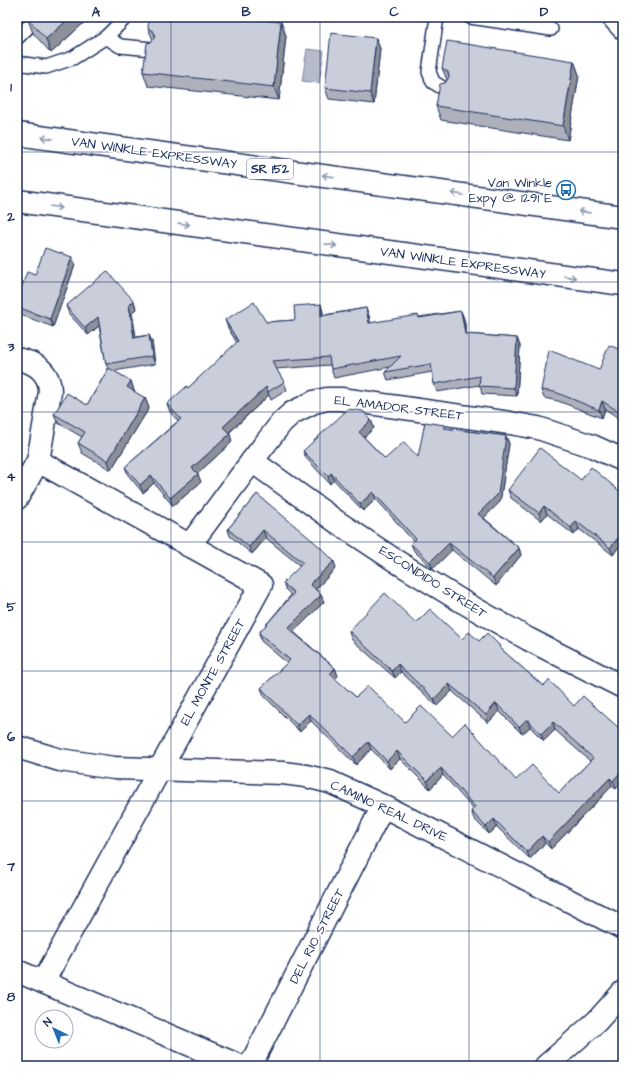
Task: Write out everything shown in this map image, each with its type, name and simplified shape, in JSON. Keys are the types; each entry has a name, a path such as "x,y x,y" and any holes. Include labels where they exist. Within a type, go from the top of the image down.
{"street":[{"path":"613,17 623,28"},
{"name":"VAN WINKLE EXPRESSWAY","path":"17,134 623,217"},
{"name":"VAN WINKLE EXPRESSWAY","path":"17,201 623,284"},
{"path":"17,359 36,365 47,377 50,384 50,392 38,461 17,498"},
{"name":"EL AMADOR STREET","path":"189,546 273,432 292,413 314,402 327,399 341,399 510,422 538,428 592,446 623,460"},
{"name":"EL MONTE STREET","path":"38,461 261,586 43,982"},
{"name":"ESCONDIDO STREET","path":"252,461 337,522 450,594 528,639 623,687"},
{"name":"CAMINO REAL DRIVE","path":"17,747 60,760 87,765 114,768 283,773 306,776 330,782 383,806 623,928"},
{"name":"DEL RIO STREET","path":"250,1066 383,806"},
{"path":"17,971 240,1066"},
{"path":"546,1066 598,1021 623,992"}],"lane":[{"path":"17,63 46,67 73,58 106,37 126,17"},
{"path":"437,17 429,72 433,82 446,90"},
{"path":"470,17 551,29"},
{"path":"17,38 28,27"},
{"path":"106,37 120,46 152,50"}],"water":[{"path":"307,49 324,51 319,83 302,81"}],"building":[{"path":"30,17 71,17 46,39 28,19"},
{"path":"149,17 235,17 281,22 274,87 143,72 147,43 151,42 155,37 154,32 148,28"},
{"path":"331,33 376,38 370,93 325,88"},
{"path":"447,41 574,61 563,126 436,106 440,84 445,83 449,77 448,72 442,68"},
{"path":"45,248 72,257 50,319 17,307 17,300 27,272 35,275"},
{"path":"107,271 134,301 129,305 134,338 149,335 152,356 106,364 98,317 85,328 66,306"},
{"path":"254,302 266,322 295,320 294,306 321,304 321,316 366,308 369,323 418,315 419,318 461,311 465,334 517,338 514,388 479,386 480,376 434,384 431,364 385,372 401,356 331,369 329,357 272,361 284,382 268,392 266,387 223,427 230,434 192,468 198,474 170,498 151,475 140,485 125,467 181,419 167,404 187,386 188,388 238,341 225,320"},
{"path":"609,345 623,351 623,414 602,401 599,410 555,392 541,390 549,350 599,370"},
{"path":"109,368 131,381 127,387 145,398 108,461 78,443 85,432 54,414 67,393 87,405"},
{"path":"348,409 363,411 371,420 359,432 385,459 404,442 418,457 425,422 444,425 444,428 506,436 498,494 478,514 519,548 493,578 449,543 430,562 411,544 416,539 373,492 360,504 331,473 328,476 303,451"},
{"path":"540,448 581,480 591,467 623,494 623,543 618,538 610,548 576,521 571,528 544,506 539,513 508,490"},
{"path":"257,494 319,546 334,561 310,584 321,595 288,628 335,668 330,674 356,697 368,686 405,722 421,706 452,736 465,723 516,780 532,765 559,793 593,758 553,722 541,734 527,719 519,727 496,703 486,715 449,684 434,699 398,664 392,671 349,631 385,593 416,623 430,609 462,639 469,632 479,641 487,633 500,646 499,647 543,686 549,680 574,706 583,696 620,729 623,726 623,778 619,774 613,781 610,778 548,842 542,836 527,852 494,819 486,827 471,811 475,807 441,768 427,781 397,751 387,761 368,742 353,757 309,714 297,725 261,688 290,660 259,633 294,593 283,583 303,563 263,530 249,547 228,529"}],"place":[{"name":"Van Winkle Expy @ 1291 E","path":"566,190"}]}
